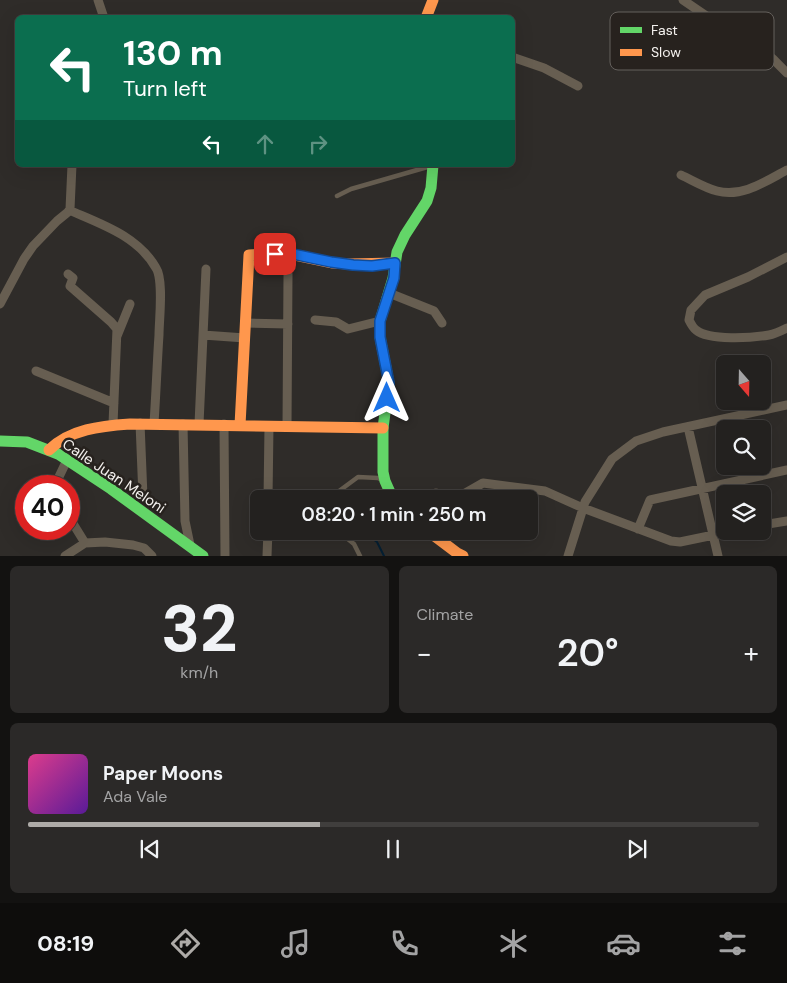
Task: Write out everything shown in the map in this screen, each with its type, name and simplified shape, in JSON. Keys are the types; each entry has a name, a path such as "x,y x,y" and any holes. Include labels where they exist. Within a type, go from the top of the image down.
{"street":[{"path":"98,0 103,15"},
{"path":"427,15 433,0"},
{"path":"683,0 701,12"},
{"path":"515,58 544,68 578,86"},
{"path":"774,60 787,73"},
{"path":"0,304 33,246 68,212 72,167"},
{"path":"390,490 383,472 383,428 389,383 380,337 380,321 394,278 397,252 404,235 427,200 431,188 433,167"},
{"path":"680,175 716,191 732,193 757,186 787,170"},
{"path":"69,210 128,238 148,256 158,269 160,279 160,315 154,423"},
{"path":"240,425 249,255 293,254 353,265 372,266 395,263"},
{"path":"787,256 705,295 692,310 689,320 696,330 719,337 735,338 770,335 787,328"},
{"path":"199,424 206,269"},
{"path":"68,274 74,278 70,286 111,322 117,330 113,424"},
{"path":"288,274 288,426"},
{"path":"389,292 434,311 442,323"},
{"path":"117,336 130,304"},
{"path":"315,320 336,322 348,329 380,321"},
{"path":"246,322 288,324"},
{"path":"203,335 245,338"},
{"path":"36,371 114,403"},
{"path":"568,556 585,502 612,459 636,441 663,432 787,405"},
{"path":"140,423 143,496"},
{"path":"49,450 60,440 84,431 113,424 224,424 383,428"},
{"path":"183,424 185,521 190,545"},
{"path":"224,424 225,556"},
{"path":"268,490 270,426"},
{"path":"688,427 718,556"},
{"name":"Calle Juan Meloni","path":"0,441 27,442 58,454 190,545 203,556"},
{"path":"60,475 67,460"},
{"path":"638,529 650,500 787,470"},
{"path":"470,490 483,483 537,490"},
{"path":"538,490 545,491 583,508 671,541 680,542 716,534"},
{"path":"771,524 787,521"},
{"path":"80,535 85,543"},
{"path":"267,556 268,540"},
{"path":"440,540 463,556"},
{"path":"65,556 85,543 105,542 144,548 152,556"}],"lane":[{"path":"337,196 351,189 429,167"},
{"path":"340,490 358,476 378,478 386,481"},
{"path":"349,540 354,544 360,556"}],"waterway":[{"path":"374,540 384,556"}],"traffic: fast":[{"path":"389,490 383,472 383,428 389,383 380,337 380,321 393,278 397,252 405,235 427,201 431,188 433,167"},
{"path":"0,441 27,442 58,454 111,489 203,556"}],"traffic: slow":[{"path":"427,15 433,0"},
{"path":"240,425 249,255 290,254 333,263 349,264 395,263"},
{"path":"49,450 66,437 76,433 108,426 130,424 383,428"},
{"path":"440,540 463,556"}],"route":[{"path":"275,254 293,254 353,265 372,266 395,263 394,278 380,321 380,337 389,383 387,398"}]}
